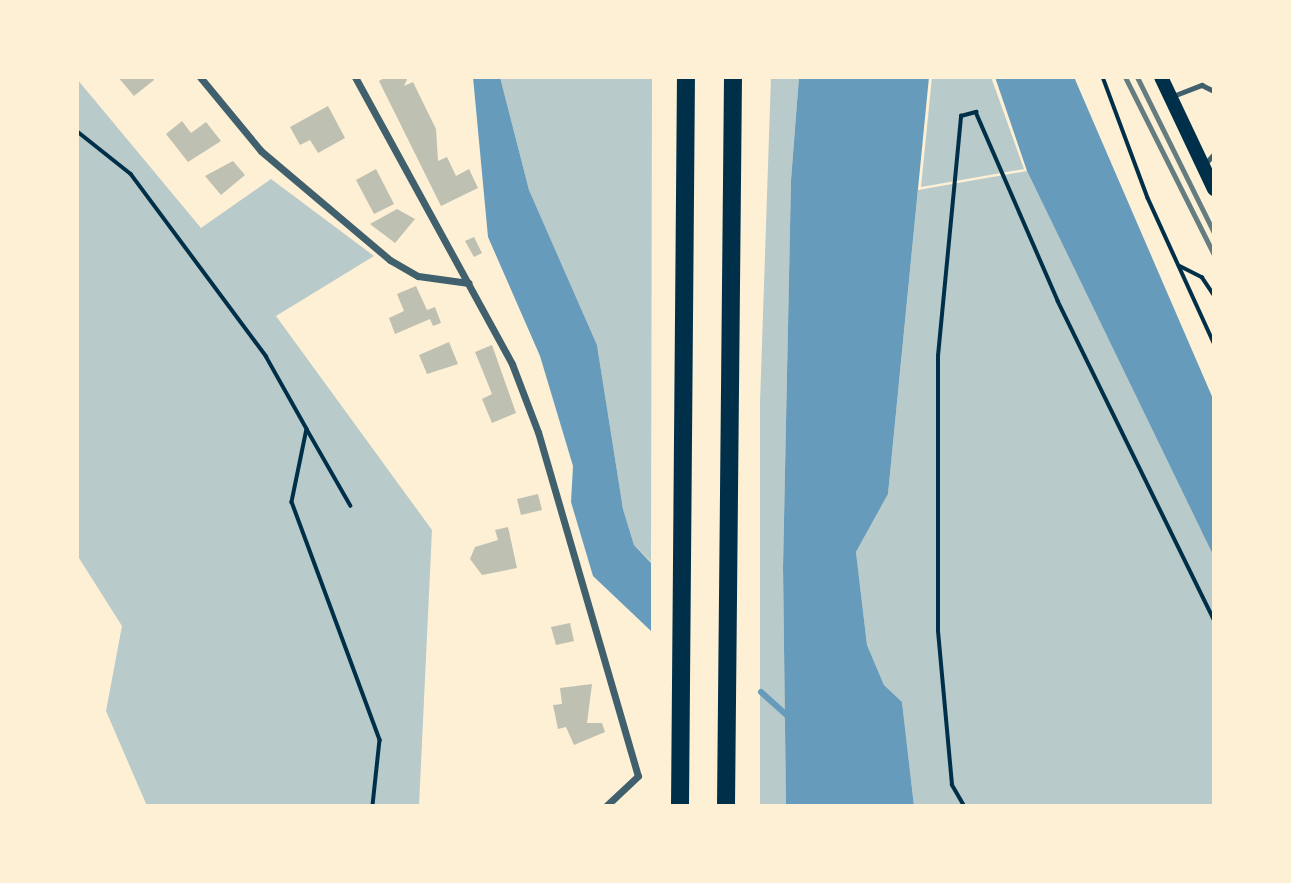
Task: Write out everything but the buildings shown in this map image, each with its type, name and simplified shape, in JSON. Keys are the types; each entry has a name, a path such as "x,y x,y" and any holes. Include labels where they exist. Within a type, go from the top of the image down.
{"highway":[{"path":"680,806 680,537 686,77"},
{"path":"726,806 733,77"}],"main road":[{"path":"1161,77 1168,97 1214,189"}],"street":[{"path":"200,77 261,151 390,260 418,276 470,283"},
{"path":"355,77 470,283 538,432 638,776 606,806"}],"lane":[{"path":"1168,97 1202,85 1214,91"},
{"path":"1202,167 1214,154"}],"path":[{"path":"1103,77 1178,265 1214,342"},
{"path":"964,806 952,785 938,631 938,356 961,116 976,112 1058,301 1214,619"},
{"path":"77,131 131,174 265,356 351,506"},
{"path":"1178,265 1202,277 1214,295"},
{"path":"307,429 292,502 380,740 373,806"}],"shaded area":[{"path":"500,77 652,77 651,562 634,545 623,509 597,345 529,190"},
{"path":"771,77 799,77 791,180 783,568 786,806 760,806 760,403"},
{"path":"932,77 991,77 1024,169 921,187"},
{"path":"77,79 201,228 271,179 374,256 276,316 432,530 419,806 147,806 106,711 122,626 77,555"},
{"path":"1027,171 1214,557 1214,806 914,806 902,702 884,685 867,645 856,552 888,494 918,190"}],"water":[{"path":"473,77 500,77 529,190 597,345 623,509 634,545 651,563 651,631 593,576 571,502 573,466 540,356 488,237"},
{"path":"799,77 929,77 888,494 856,552 867,645 884,685 902,702 914,806 786,806 783,568 791,180"},
{"path":"995,77 1074,77 1214,401 1214,557 1027,171"}],"waterway":[{"path":"761,692 791,719"}],"railway":[{"path":"1125,77 1214,255"},
{"path":"1137,77 1214,233"}]}
